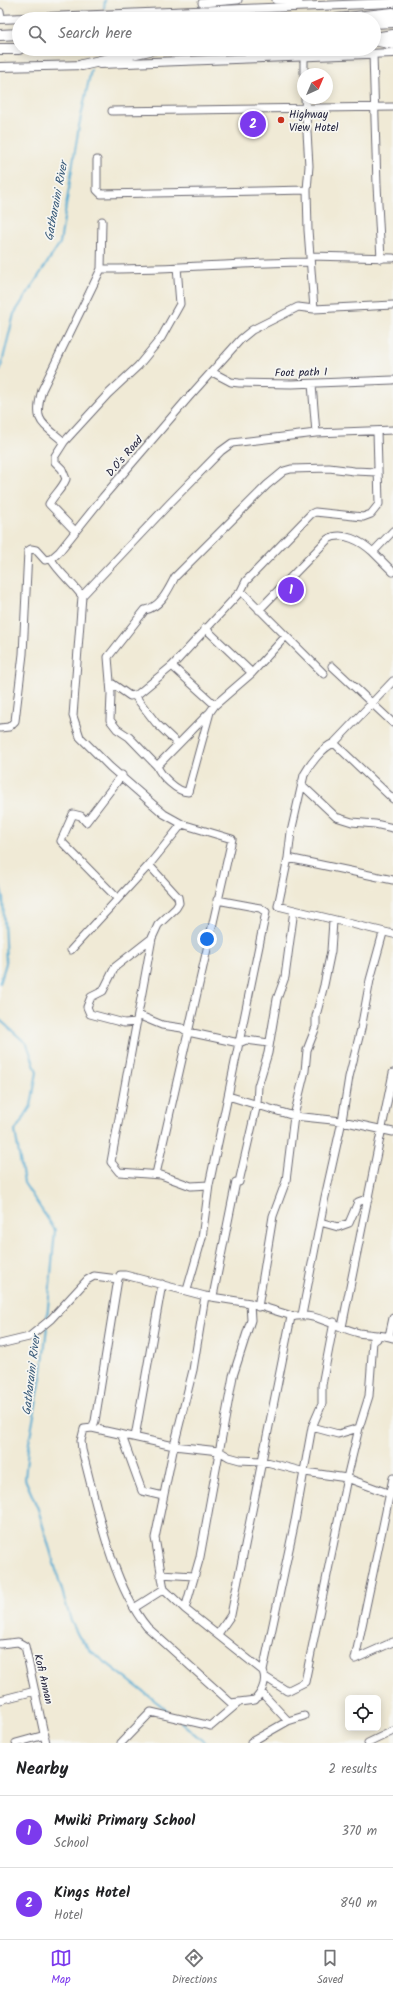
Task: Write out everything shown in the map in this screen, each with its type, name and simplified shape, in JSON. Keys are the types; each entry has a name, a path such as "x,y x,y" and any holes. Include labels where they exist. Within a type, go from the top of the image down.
{"highway":[{"path":"381,14 393,13"},
{"path":"381,22 393,22"},
{"path":"0,35 12,34"},
{"path":"381,38 393,35"},
{"path":"381,41 393,44"},
{"path":"0,49 12,49"},
{"path":"82,65 122,56"}],"main road":[{"path":"78,12 203,4 393,3"},
{"path":"0,17 12,16"},
{"path":"381,54 393,53"},
{"path":"0,67 304,56"}],"street":[{"path":"203,4 238,0"},
{"path":"276,0 299,3"},
{"path":"304,56 304,68"},
{"path":"374,56 377,185 381,259"},
{"path":"305,104 309,166 307,190 310,259 314,309"},
{"path":"112,111 393,107"},
{"path":"97,160 97,190 101,194 307,190"},
{"path":"64,442 41,422 38,416 37,406 42,390 101,269 102,220"},
{"path":"101,269 141,270 310,259 393,258"},
{"path":"75,531 49,504 56,492 63,486 66,479 62,469 55,462 55,456 64,442 108,394 138,366 161,338 180,304 177,267"},
{"name":"D.O's Road","path":"51,559 212,372 241,339 252,330 298,307 314,309 393,305"},
{"name":"Foot path 1","path":"212,372 231,382 312,384 393,380"},
{"path":"312,384 316,433"},
{"path":"156,1174 232,839 182,824 164,814 84,741 77,730 73,716 82,596 224,448 237,442 316,433 393,430"},
{"path":"110,682 130,696 135,696 172,666 205,628 241,591 246,581 311,514 316,512 363,517 371,514 379,504 377,431"},
{"path":"210,712 188,792 177,788 159,771 157,766 129,737 117,729 110,720 112,694 108,657 144,610 152,608 167,594 175,577 280,474 291,469 323,468 377,472"},
{"path":"373,552 393,531"},
{"path":"259,610 328,539 334,536 362,541 393,572"},
{"path":"0,728 9,727 15,721 23,654 28,551 33,549 45,560 51,559 59,572 73,584 82,596"},
{"path":"241,591 285,637 324,674"},
{"path":"205,628 252,673"},
{"path":"157,766 215,705 252,673 285,637"},
{"path":"172,666 215,705"},
{"path":"332,666 393,723"},
{"path":"393,681 334,742 329,744 308,767 301,784 278,906 383,933 393,934"},
{"path":"135,696 156,722 178,744"},
{"path":"334,742 393,799"},
{"path":"117,898 61,842 73,814 81,816 86,822 122,775"},
{"path":"301,784 336,817 352,822 375,824 393,828"},
{"path":"70,950 148,865 182,824"},
{"path":"288,858 393,880"},
{"path":"148,865 178,897 179,903 176,908 158,925 152,938 111,1162 118,1172 156,1174 191,1186 209,1185"},
{"path":"187,1290 202,1238 209,1185 266,910 217,900"},
{"path":"213,1296 236,1182 239,1182 257,1104 258,1086 268,1053 278,999 285,977 294,910"},
{"path":"258,1307 273,1216 286,1181 294,1116 305,1071 307,1050 316,1027 316,1016 331,951 333,920"},
{"path":"302,1315 342,1121 349,1077 361,1029 370,980 383,933"},
{"path":"152,938 115,967 103,991 91,997 88,1004 90,1014 124,1024 137,1018 162,1025 182,1028 188,1032 239,1043 246,1040 269,1043"},
{"path":"342,1327 369,1198 380,1130 393,1073"},
{"path":"228,1096 294,1116 342,1121 393,1132"},
{"path":"320,1222 338,1227 349,1223 358,1202 369,1198"},
{"path":"92,1428 95,1421 118,1279 120,1275 187,1290 205,1296 213,1296 250,1303 258,1307 289,1315 291,1318"},
{"path":"0,1344 29,1337 52,1319 87,1280 94,1276 118,1279"},
{"path":"135,1437 162,1284"},
{"path":"205,1296 193,1370 174,1446 155,1538 160,1574 164,1589 185,1609 287,1691 305,1682 347,1478 359,1428 369,1396 373,1341 377,1340 378,1334"},
{"path":"185,1609 200,1557 234,1376 251,1320 250,1303"},
{"path":"291,1318 302,1315 334,1322 342,1327 359,1332 391,1337 393,1318"},
{"path":"218,1634 231,1616 291,1318"},
{"path":"334,1322 322,1385 322,1404 312,1427 305,1472 261,1692 253,1701 231,1703 143,1623 119,1579 82,1450 81,1441 84,1429 92,1428 122,1436 135,1437 174,1446 219,1451 229,1457 240,1460 263,1461 305,1472 347,1478 392,1495"},
{"path":"312,1427 338,1434 359,1428"},
{"path":"122,1436 142,1491 163,1496"},
{"path":"393,1478 392,1495 355,1659 393,1642"},
{"path":"160,1574 194,1576"},
{"path":"134,1608 164,1589"},
{"name":"Kofi Annan","path":"0,1644 18,1642 25,1646 46,1739"},
{"path":"0,1700 36,1691"},
{"path":"261,1692 288,1721"},
{"path":"121,1743 151,1712 211,1726 238,1703"},
{"path":"251,1742 288,1721 304,1716"},
{"path":"368,1743 393,1731"},
{"path":"16,1743 46,1739"}],"waterway":[{"path":"104,8 105,0"},
{"name":"Gatharaini River","path":"0,371 14,314 60,243 79,126 91,70"},
{"name":"Gatharaini River","path":"0,885 3,897 6,963 0,983"},
{"name":"Gatharaini River","path":"0,1020 27,1044 37,1072 31,1106 15,1131 24,1183 55,1230 47,1319"},
{"name":"Gatharaini River","path":"47,1326 42,1372 28,1448 25,1479 38,1509 71,1621 79,1637 91,1651 167,1710"},
{"name":"Gatharaini River","path":"181,1722 205,1743"}],"place":[{"name":"Highway View Hotel","path":"281,120"},
{"name":"Kings Hotel","path":"253,124"},
{"name":"Mwiki Primary School","path":"291,590"}]}
